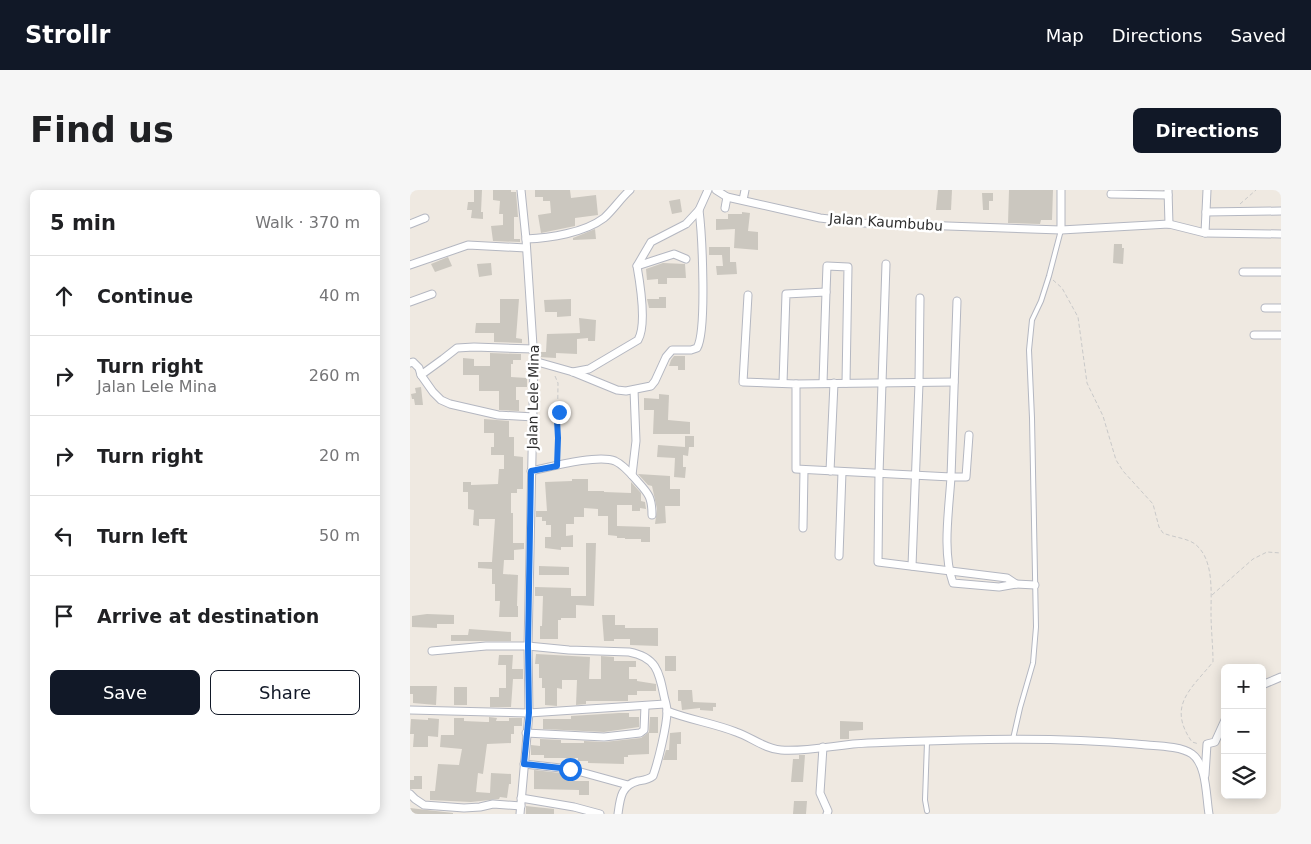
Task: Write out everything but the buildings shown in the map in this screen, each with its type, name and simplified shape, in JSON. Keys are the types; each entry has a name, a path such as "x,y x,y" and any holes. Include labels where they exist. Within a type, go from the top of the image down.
{"street":[{"name":"Jalan Lele Mina","path":"520,190 526,239 534,349 528,646 529,713 520,806"},
{"path":"526,239 569,233 604,218 630,190"},
{"path":"572,372 589,369 638,340 640,336 641,291 637,266 651,242 681,227 699,210 708,190"},
{"name":"Jalan Kaumbubu","path":"716,190 727,196 820,218 863,223 1061,230 1169,224 1205,233 1281,234"},
{"path":"743,200 745,190"},
{"path":"1061,190 1061,230"},
{"path":"1205,233 1207,190"},
{"path":"1111,194 1168,193 1169,224"},
{"path":"725,208 727,196"},
{"path":"534,361 572,372 617,390 634,390 651,386 670,352 676,349 691,350 697,348 700,343 702,252 699,210"},
{"path":"1206,212 1281,211"},
{"path":"410,224 425,218"},
{"path":"410,265 468,245 526,248"},
{"path":"637,266 674,254 686,259"},
{"path":"886,264 878,562 1007,578 1016,584"},
{"path":"823,383 827,266 848,267 846,383"},
{"path":"1244,272 1281,272"},
{"path":"783,383 786,294 826,292"},
{"path":"410,302 432,294"},
{"path":"748,295 743,382 796,384 954,382"},
{"path":"912,566 919,382 920,298"},
{"path":"957,301 948,522 949,570 953,583 999,587 1016,584 1035,585"},
{"path":"1265,308 1281,308"},
{"path":"1254,335 1281,335"},
{"path":"421,375 456,348 474,346 534,349"},
{"path":"410,363 416,364 433,392 441,400 450,404 498,416 534,417"},
{"path":"830,471 834,383"},
{"path":"796,384 796,469 966,477 969,435"},
{"path":"632,475 636,441 634,390"},
{"path":"531,471 594,460 612,460 632,475 650,497 652,515"},
{"path":"802,528 804,470"},
{"path":"839,556 842,472"},
{"path":"432,651 486,646 528,646 569,650 629,652 643,656 656,666 660,676 666,707 662,740 653,776 648,780 628,785 570,769 524,764"},
{"path":"1266,683 1281,677"},
{"path":"526,733 597,737 640,733 644,730 645,706"},
{"path":"410,710 529,713 645,706 666,707 684,717 736,732 779,750 823,748 865,743 1013,739 1103,741 1169,747 1188,751 1200,764 1209,814"},
{"path":"1204,778 1207,744 1215,742 1221,729"},
{"path":"823,748 820,793 828,811 827,814"},
{"path":"618,814 622,794 628,785"},
{"path":"410,794 420,803 433,806 474,808 496,804 520,806 557,804 600,814"},
{"path":"432,814 433,806"}],"lane":[{"path":"1013,739 1033,663 1036,628 1029,350 1032,320 1041,301 1061,230"},
{"path":"927,742 927,811"}],"path":[{"path":"1233,212 1256,190"},
{"path":"1049,276 1062,288 1078,317 1088,382 1103,416 1116,460 1127,476 1152,504 1159,527 1163,533 1193,542 1202,551 1208,563 1212,595 1213,662 1181,705 1180,717 1184,730 1192,742 1207,744"},
{"path":"551,366 558,383 557,466"},
{"path":"1212,595 1253,559 1266,552 1281,552"}],"route":[{"path":"559,412 557,420 557,466 531,471 528,646 529,713 524,764 570,769"}]}
